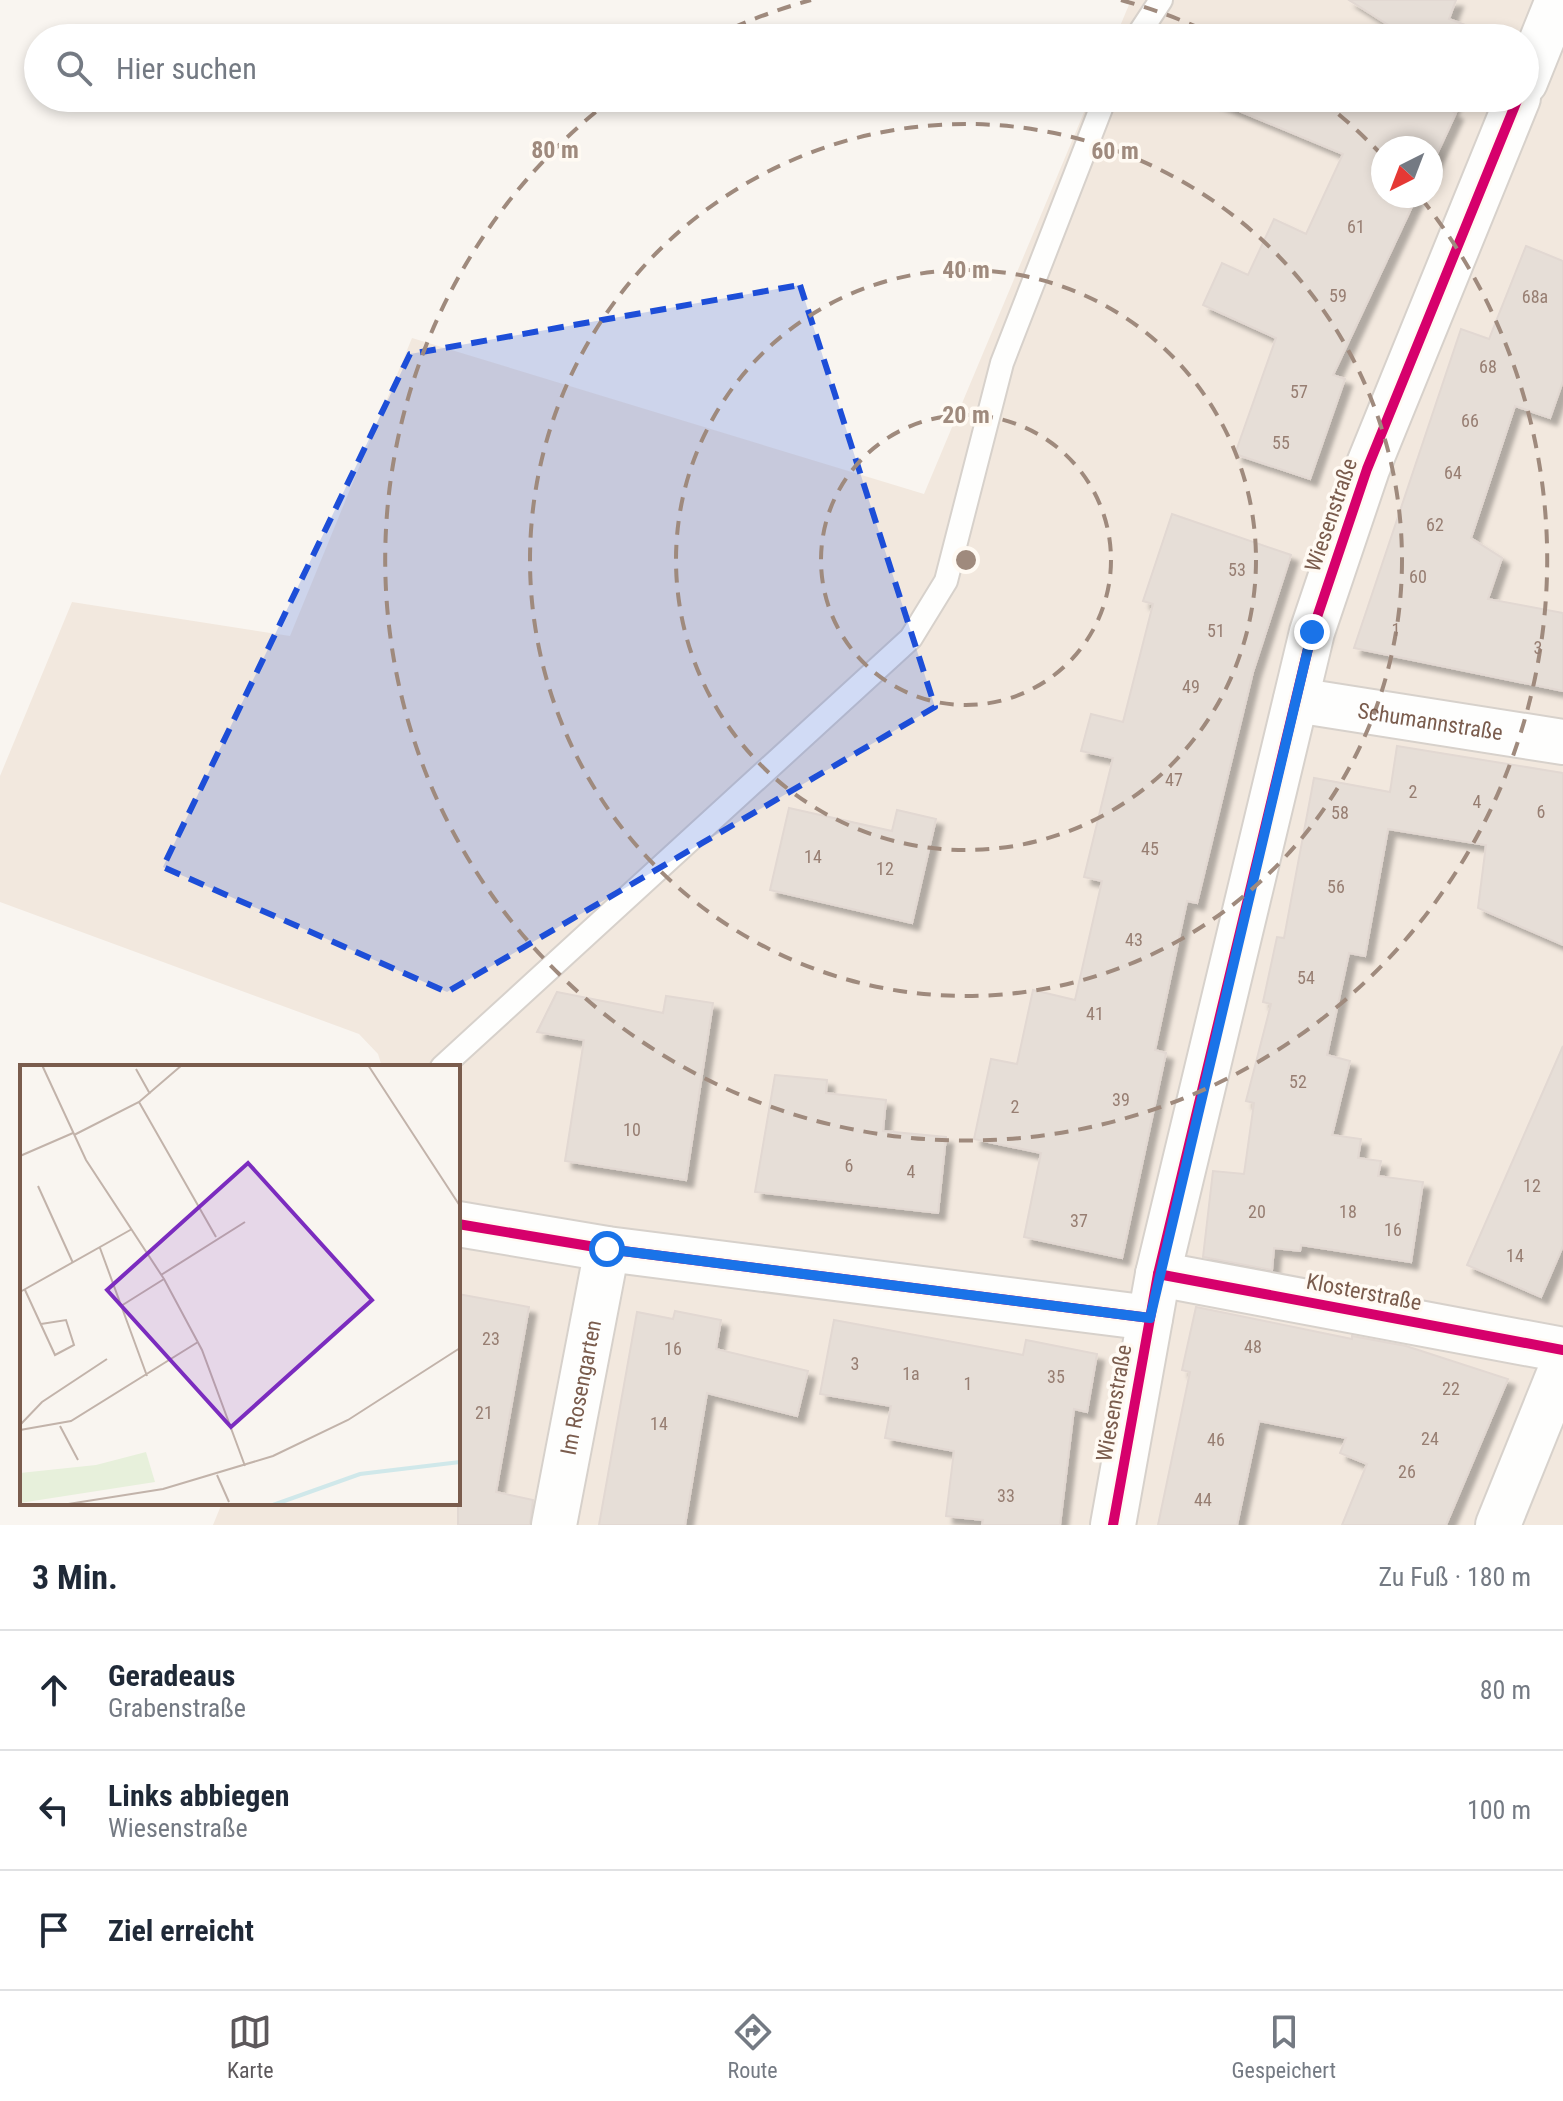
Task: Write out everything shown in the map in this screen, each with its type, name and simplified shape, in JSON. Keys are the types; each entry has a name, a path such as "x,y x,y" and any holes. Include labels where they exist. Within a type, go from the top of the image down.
{"street":[{"path":"1539,47 1558,0"},
{"name":"Wiesenstraße","path":"1113,1525 1158,1274 1312,632 1367,469 1512,112"},
{"name":"Schumannstraße","path":"1296,700 1563,742"},
{"path":"460,1224 607,1249 1150,1318"},
{"name":"Im Rosengarten","path":"554,1525 607,1249"},
{"name":"Klosterstraße","path":"1158,1274 1563,1350"},
{"path":"1498,1525 1563,1364"}],"lane":[{"path":"1145,24 1161,0"},
{"path":"444,1065 911,638 928,616 946,581 1002,363 1100,112"}],"highlighted area":[{"path":"800,285 935,707 447,992 163,867 410,354"}],"shaded area":[{"path":"1131,0 1563,0 1563,1525 213,1525 221,1505 460,1505 460,1065 381,1065 378,1054 359,1034 0,902 0,776 72,602 290,636 412,338 924,494 1084,112 1539,112 1539,24 1121,24"}],"building":[{"path":"1349,0 1456,0 1449,19 1463,24 1387,24"},
{"path":"1242,112 1456,113 1443,141 1443,136 1371,136 1371,208 1411,208 1333,375 1345,379 1310,479 1235,454 1276,338 1203,305 1222,263 1248,275 1274,219 1306,234 1343,154"},
{"path":"1526,246 1563,261 1563,381 1550,418 1515,406 1471,538 1502,558 1488,599 1563,613 1563,691 1354,648 1461,329 1489,339"},
{"path":"1172,514 1291,555 1253,672 1197,903 1187,901 1155,1050 1166,1053 1122,1258 1024,1237 1041,1153 974,1139 991,1059 1017,1064 1033,990 1075,1000 1102,881 1084,877 1113,758 1081,751 1091,714 1123,722 1153,604 1143,601"},
{"path":"1397,746 1563,773 1563,945 1478,908 1486,845 1388,829 1365,956 1349,953 1327,1055 1350,1061 1332,1135 1361,1139 1358,1158 1381,1161 1378,1176 1423,1182 1411,1262 1301,1245 1300,1251 1274,1248 1272,1270 1203,1257 1213,1171 1244,1174 1254,1103 1246,1101 1271,1004 1263,1002 1277,937 1284,938 1314,778 1390,792"},
{"path":"789,808 892,831 897,810 936,819 912,923 770,890"},
{"path":"557,992 663,1013 666,996 713,1003 686,1180 565,1161 584,1040 537,1032"},
{"path":"1563,1046 1563,1246 1541,1297 1467,1265"},
{"path":"775,1075 827,1080 826,1093 886,1100 883,1131 946,1137 938,1213 755,1192"},
{"path":"460,1294 529,1307 496,1492 533,1500 530,1525 458,1525"},
{"path":"1196,1307 1352,1339 1352,1336 1406,1346 1508,1379 1446,1525 1342,1525 1367,1464 1340,1453 1346,1438 1259,1421 1237,1525 1158,1525 1190,1372 1182,1370"},
{"path":"675,1311 721,1320 716,1349 808,1371 797,1416 707,1393 685,1525 599,1525 637,1312 673,1319"},
{"path":"834,1320 1023,1355 1026,1340 1097,1354 1087,1412 1074,1409 1060,1525 982,1525 983,1520 946,1516 954,1451 885,1438 891,1406 820,1394"}],"cycle path":[{"path":"1113,1525 1158,1274 1312,632 1367,469 1512,112"},
{"path":"460,1224 607,1249 1150,1318"},
{"path":"1158,1274 1563,1350"}],"route":[{"path":"607,1249 1150,1318 1312,632"}]}
